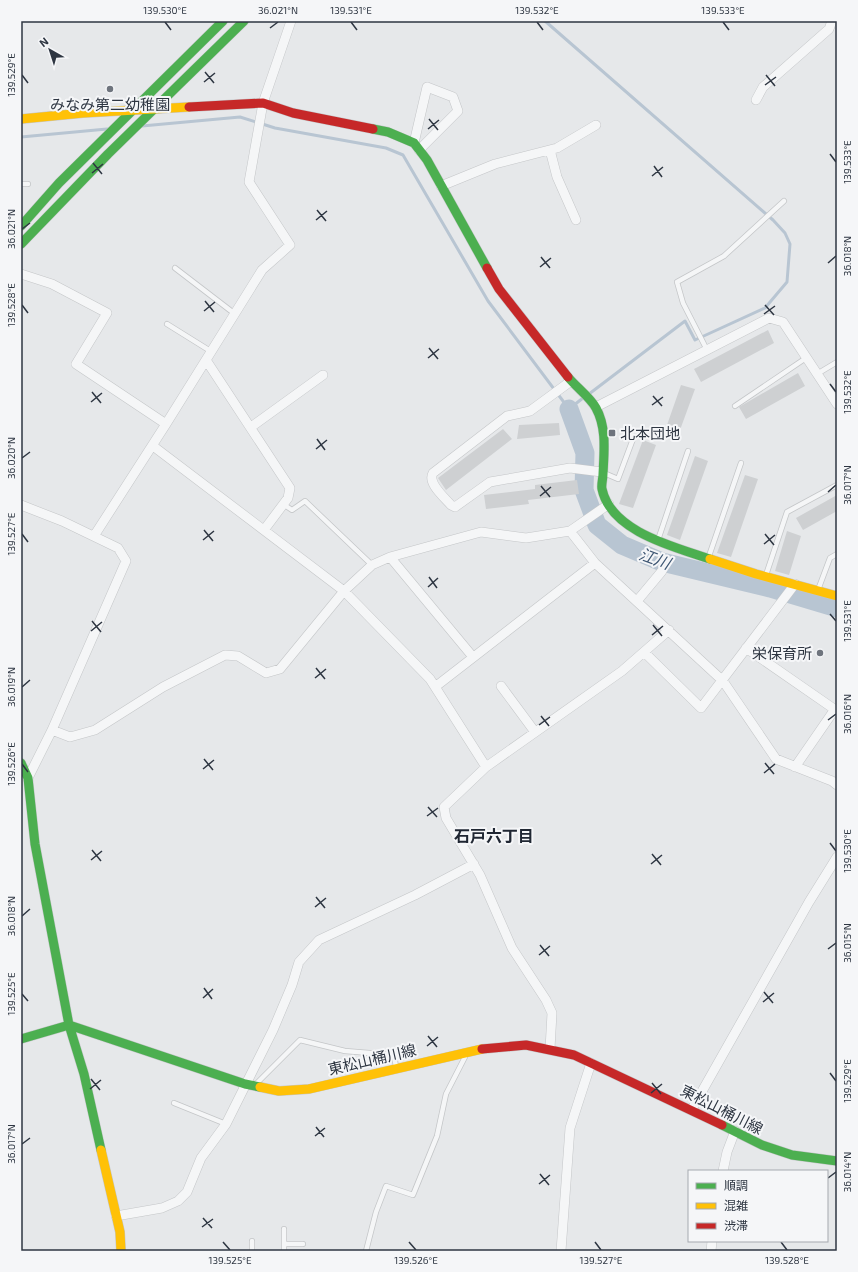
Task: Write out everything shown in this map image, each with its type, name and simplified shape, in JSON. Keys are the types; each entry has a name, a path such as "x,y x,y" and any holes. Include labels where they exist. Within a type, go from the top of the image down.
{"street":[{"path":"21,226 59,183 223,21"},
{"path":"21,244 244,21"},
{"path":"94,536 153,446 262,270 290,245 249,182 263,103 291,21"},
{"path":"756,100 763,87 829,29 832,21"},
{"path":"427,87 453,97 458,111 417,146 427,87"},
{"path":"21,119 83,113 263,103 293,113 388,132 417,146 499,289 571,381 596,407 602,420 605,445 602,489 609,504 624,523 646,536 708,558 837,596"},
{"path":"441,186 495,164 557,148 596,125"},
{"path":"550,150 556,178 576,220"},
{"path":"21,274 52,284 107,313 76,364 166,424"},
{"path":"596,407 769,318 783,322 837,404"},
{"path":"206,360 290,488 288,498 264,530"},
{"path":"251,427 323,375"},
{"path":"571,381 530,411 507,416 433,473 431,477 432,482 451,505 455,507 490,482 570,468 602,472"},
{"path":"153,446 344,591 430,679 486,767"},
{"path":"21,504 62,521 118,548 126,561 52,730 28,778"},
{"path":"52,730 70,737 95,730 164,687 225,655 238,656 266,673 280,669 344,591 372,565 390,557 481,532 526,538 570,531 609,504"},
{"path":"570,531 595,563 723,681 776,759 832,781 837,785"},
{"path":"390,557 473,657"},
{"path":"435,686 595,563"},
{"path":"637,601 662,571"},
{"path":"644,652 702,708 795,584"},
{"path":"550,1049 552,1013 546,1000 512,948 474,864 446,818 444,807 486,767 622,671 669,630"},
{"path":"746,648 836,710 795,767"},
{"path":"501,686 536,732"},
{"path":"21,763 28,778 35,844 69,1025 84,1074 120,1232 121,1251"},
{"path":"692,1109 809,902 837,857"},
{"path":"116,1216 162,1208 178,1201 187,1192 201,1158 226,1124 250,1085 292,985 299,962 319,940 415,896 474,864"},
{"path":"21,1040 69,1025"},
{"name":"東松山桶川線","path":"69,1025 250,1085 279,1091 309,1089 396,1067 486,1048 526,1045 550,1049 574,1055 692,1109 762,1145 792,1155 837,1161"},
{"path":"561,1251 570,1128 577,1102 591,1063"},
{"path":"723,1170 727,1152 736,1131"}],"lane":[{"path":"21,184 28,184"},
{"path":"707,350 683,303 677,282 724,256 784,201"},
{"path":"175,268 235,314"},
{"path":"167,324 212,352"},
{"path":"735,406 806,358"},
{"path":"817,374 837,362"},
{"path":"602,472 618,479 633,439"},
{"path":"658,540 688,451"},
{"path":"708,558 742,463"},
{"path":"765,576 787,512 837,485"},
{"path":"283,504 292,510 305,501 372,565"},
{"path":"818,591 830,558 837,554"},
{"path":"250,1085 300,1040 345,1051 394,1055 396,1067"},
{"path":"366,1251 376,1212 386,1186 413,1195 437,1136 446,1094 467,1052"},
{"path":"174,1103 226,1124"},
{"path":"284,1229 284,1251"},
{"path":"252,1241 252,1251"},
{"path":"284,1244 302,1244"}],"building":[{"path":"768,330 774,343 701,382 694,369"},
{"path":"798,373 805,386 746,419 739,407"},
{"path":"681,385 695,389 680,430 667,425"},
{"path":"559,423 560,435 517,439 519,425"},
{"path":"503,429 512,439 446,490 438,478"},
{"path":"643,440 656,445 633,508 619,504"},
{"path":"695,456 708,461 680,540 667,535"},
{"path":"745,475 758,479 731,557 717,553"},
{"path":"577,480 579,494 528,500 529,504 486,509 484,495 535,489 535,485"},
{"path":"837,495 837,511 803,530 796,518"},
{"path":"787,531 801,536 789,575 775,571"}],"waterway":[{"path":"545,21 773,220 785,233 790,244 787,282 765,308 695,340 685,321 589,394"},
{"path":"142,126 240,117 275,128 386,148 403,155 488,301 569,409 583,398"},
{"path":"21,137 107,129"},
{"name":"江川","path":"569,409 585,453 584,490 597,525 622,545 662,562 770,588 837,608"}],"traffic: fast":[{"path":"21,226 59,183 223,21"},
{"path":"21,244 108,154 244,21"},
{"path":"373,129 388,132 414,143 427,160 487,268"},
{"path":"568,377 590,400 600,416 604,440 602,489 608,504 618,516 631,527 646,536 710,559"},
{"path":"21,763 28,778 35,844 69,1025 84,1074 101,1150"},
{"path":"21,1039 69,1025 245,1084 260,1087"},
{"path":"722,1125 762,1145 792,1155 837,1161"}],"traffic: slow":[{"path":"21,119 83,113 189,107"},
{"path":"710,559 756,574 837,596"},
{"path":"260,1087 279,1091 309,1089 482,1049"},
{"path":"101,1150 120,1232 121,1251"}],"traffic: jam":[{"path":"189,107 263,103 293,113 373,129"},
{"path":"487,268 499,289 568,377"},
{"path":"482,1049 526,1045 574,1055 722,1125"}],"place":[{"name":"みなみ第二幼稚園","path":"110,89"},
{"name":"北本団地","path":"612,433"},
{"name":"栄保育所","path":"820,653"}],"district":[{"name":"石戸六丁目","path":"494,835"}]}
